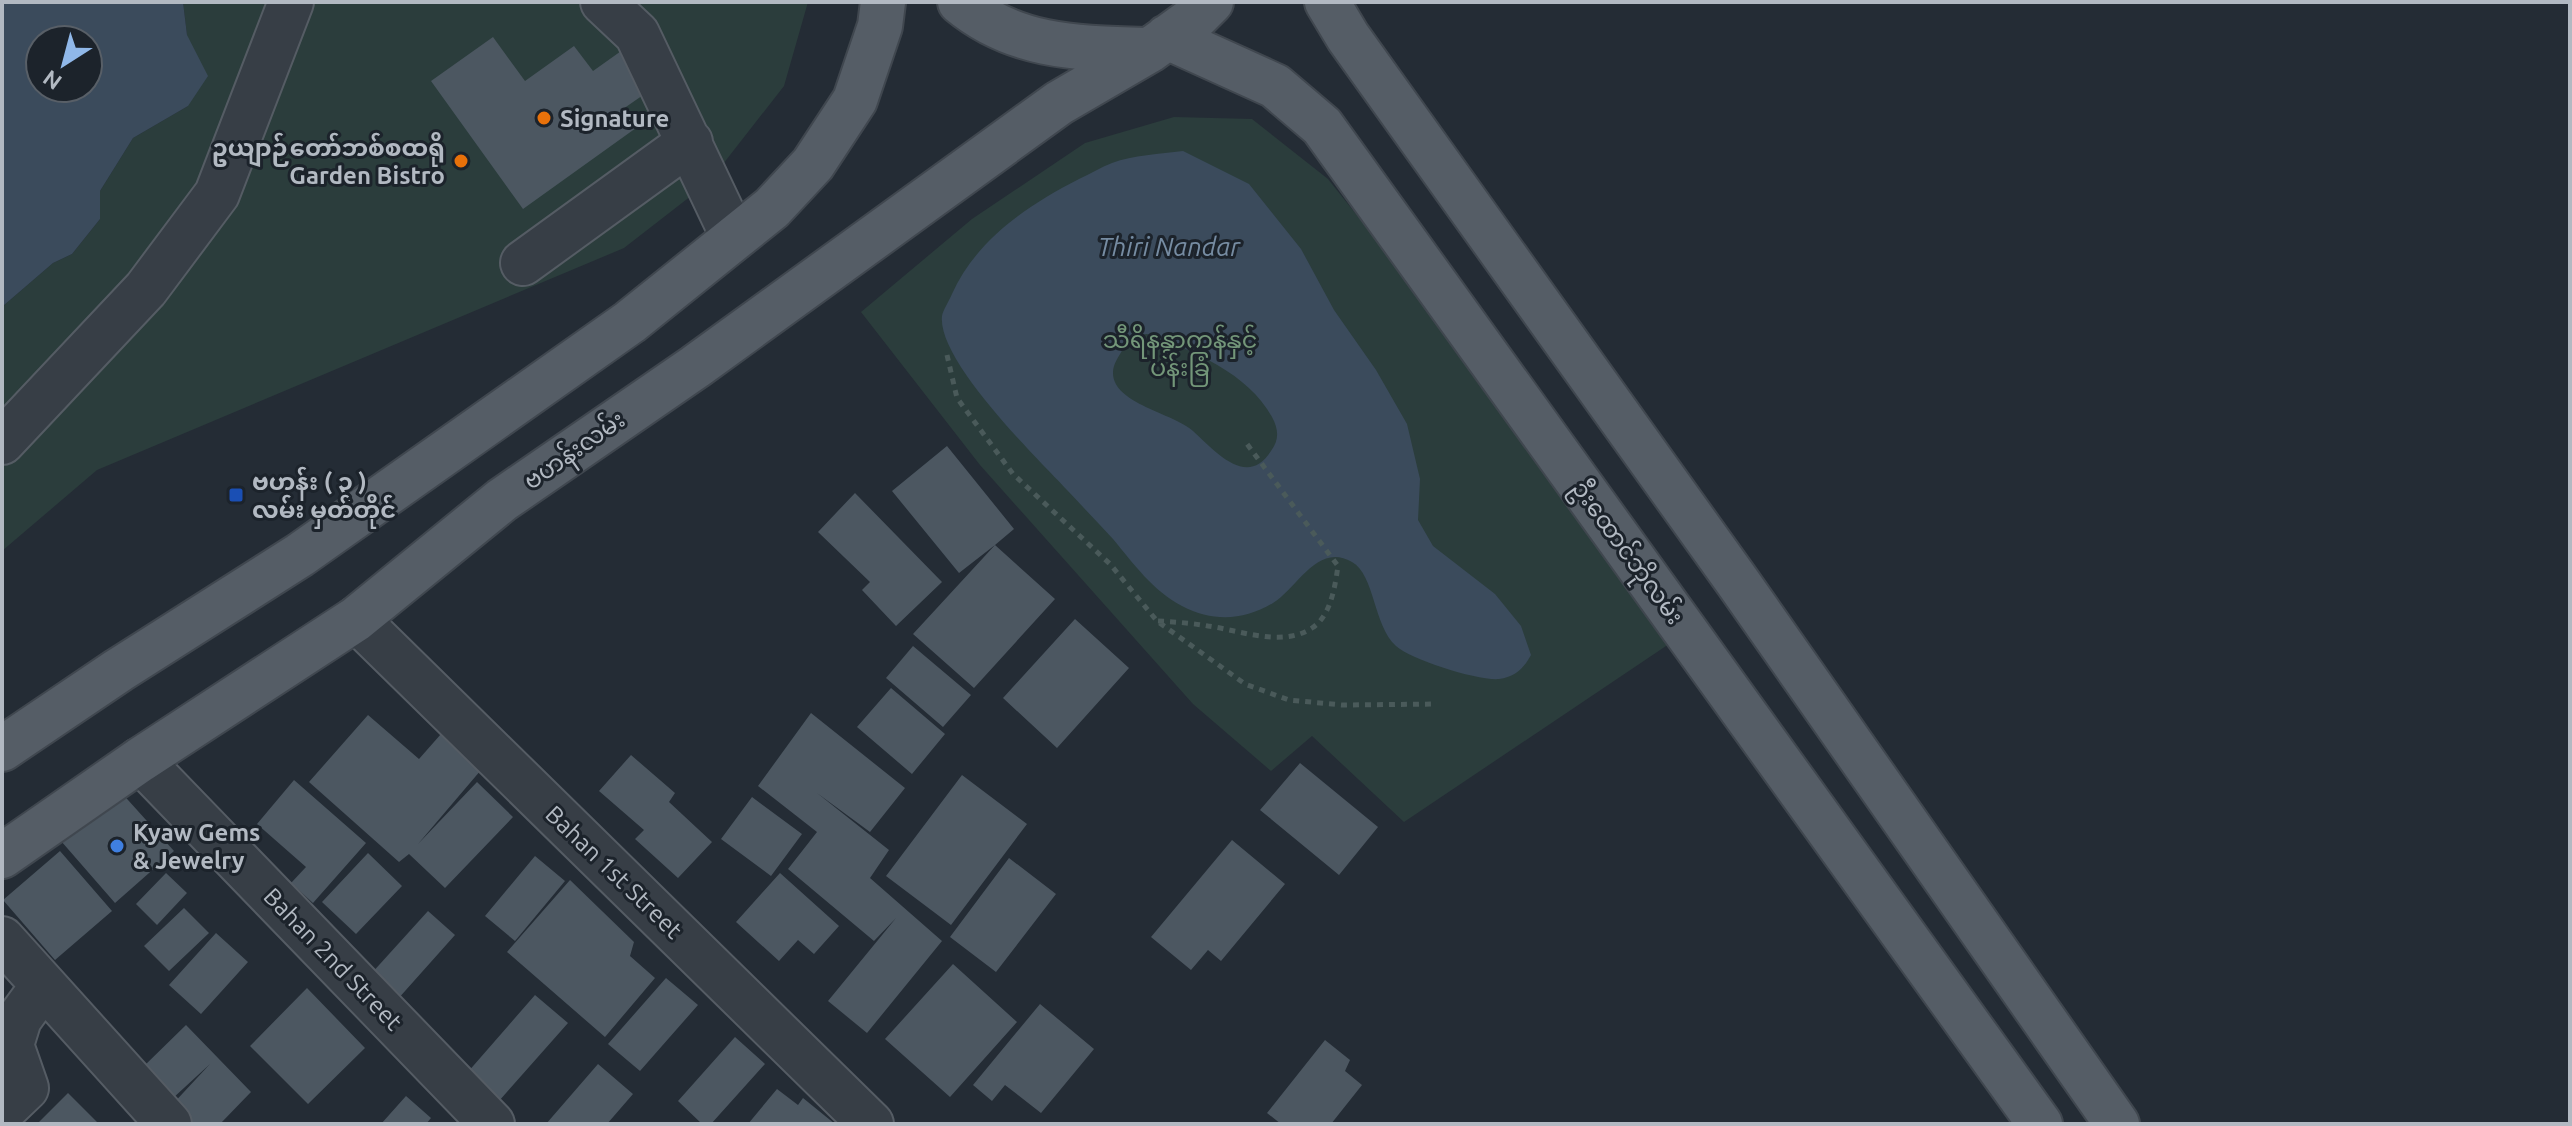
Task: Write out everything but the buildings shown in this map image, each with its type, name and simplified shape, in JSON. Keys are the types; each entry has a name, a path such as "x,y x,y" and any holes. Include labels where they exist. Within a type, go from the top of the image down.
{"main road":[{"path":"2,749 300,555 630,322 772,208 813,164 855,100 880,26 883,2"},
{"path":"960,2 981,19 1032,41 1088,48 1158,43"},
{"name":"ဗဟန်းလမ်း","path":"2,856 140,760 356,619 502,500 695,367 1059,103 1158,43 1211,2"},
{"path":"1327,2 1348,37 1737,581 2117,1124"},
{"name":"ဦးထောင်ဘိုလမ်း","path":"1158,43 1275,86 1322,126 2040,1124"}],"street":[{"path":"2,442 146,289 217,194 291,2"},
{"path":"603,2 637,34 734,238"},
{"path":"523,263 690,142"},
{"name":"Bahan 1st Street","path":"356,619 871,1124"},
{"name":"Bahan 2nd Street","path":"140,760 492,1124"},
{"path":"2,939 169,1124"},
{"path":"2,1111 26,1088 11,1045 19,1019 43,986"}],"path":[{"path":"947,355 957,398 1013,474 1110,564 1157,621 1245,684 1289,700 1342,705 1437,704"},
{"path":"1157,621 1210,626 1262,638 1313,628 1326,611 1334,591 1338,566 1247,444"}],"green space":[{"path":"183,2 808,2 784,86 709,182 624,248 97,470 2,551 3,306 53,263 72,254 100,219 100,191 133,138 188,106 187,35"},
{"name":"သီရိနန္ဒာကန်နှင့် ပန်းခြံ","path":"1174,117 1252,119 1328,179 1436,314 1669,644 1404,822 1312,736 1271,771 1193,704 980,465 861,312 972,219 1085,143"}],"water":[{"path":"2,2 183,2 187,35 208,76 188,106 133,138 100,191 100,219 72,254 53,263 2,310"},
{"name":"Thiri Nandar","path":"1183,151 1249,184 1301,249 1334,310 1376,370 1407,424 1420,479 1418,520 1433,546 1495,594 1521,626 1531,655 1514,674 1499,679 1477,677 1404,652 1388,637 1360,568 1340,557 1318,562 1273,603 1250,613 1217,617 1182,606 1144,576 1013,433 955,358 945,335 942,316 962,275 1005,226 1041,200 1104,166 1129,158","holes":["1147,334 1217,365 1262,401 1277,431 1274,447 1262,462 1252,467 1231,463 1184,425 1122,392 1115,383 1113,369 1128,343"]}],"place":[{"name":"Signature","path":"544,118"},
{"name":"ဥယျာဉ်တော်ဘစ်စထရို Garden Bistro","path":"461,161"},
{"name":"ဗဟန်း ( ၃ ) လမ်း မှတ်တိုင်","path":"236,495"},
{"name":"Kyaw Gems & Jewelry","path":"117,846"}]}
